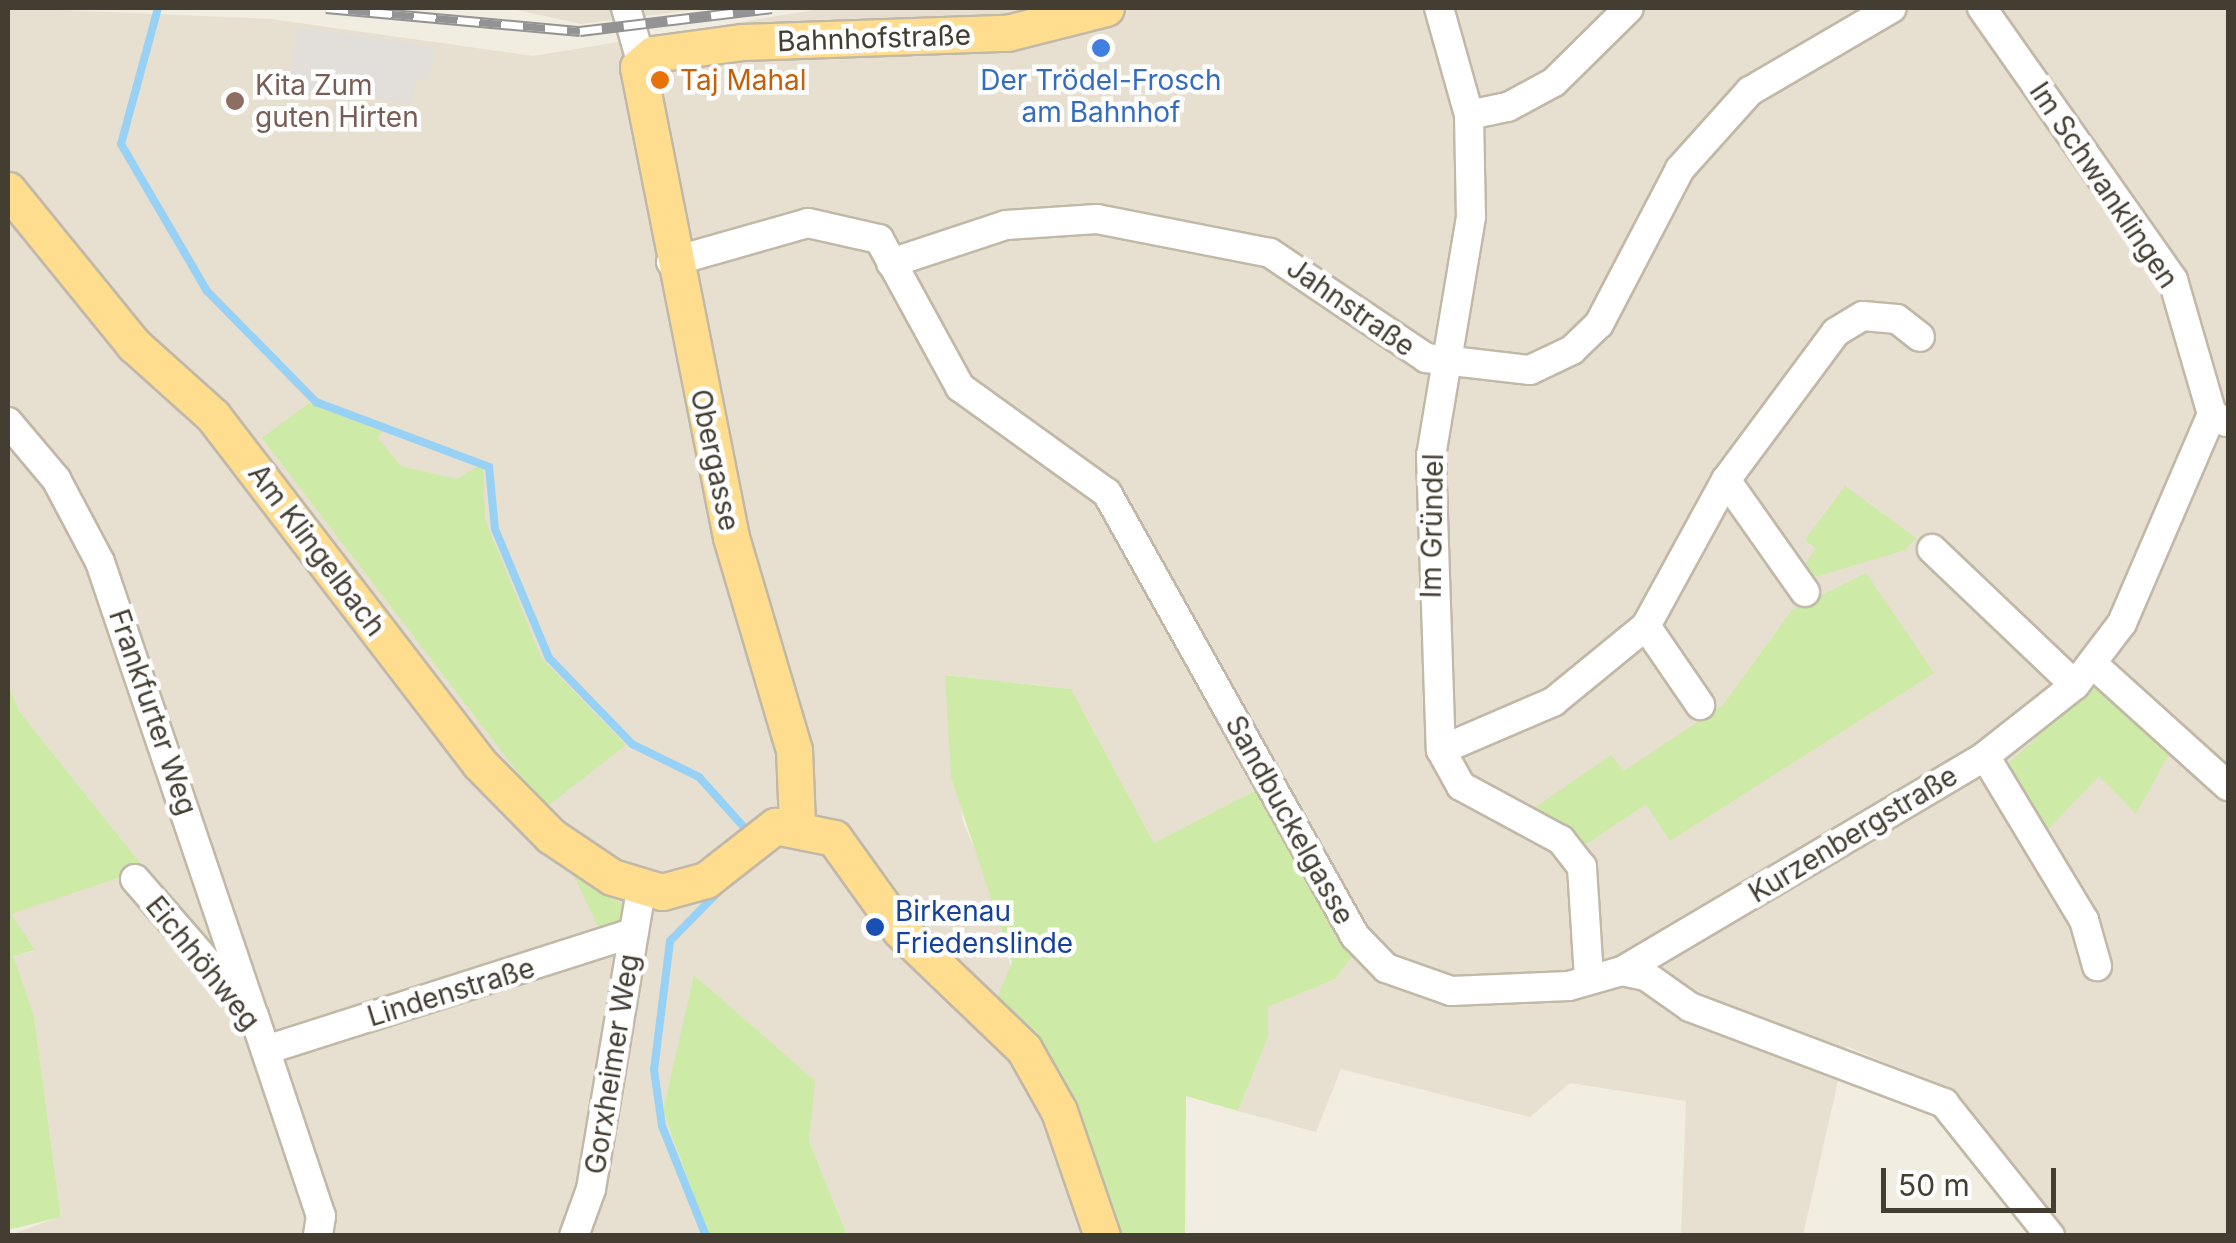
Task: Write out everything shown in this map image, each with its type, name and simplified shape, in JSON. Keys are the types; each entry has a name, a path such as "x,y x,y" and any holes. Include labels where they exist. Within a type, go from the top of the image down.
{"main road":[{"name":"Bahnhofstraße","path":"641,61 743,42 1007,32 1106,8"},
{"name":"Obergasse","path":"641,61 671,262 758,651 794,750 797,824"},
{"name":"Am Klingelbach","path":"8,190 134,345 224,430 510,799 575,856 640,890"},
{"path":"640,890 685,891 751,837 797,824 834,838 900,930 1024,1049 1059,1110 1102,1236"}],"street":[{"name":"Obergasse","path":"626,8 641,61"},
{"name":"Im Gründel","path":"1440,8 1468,115 1470,216 1431,455 1428,542 1441,750"},
{"path":"1468,115 1508,107 1554,82 1629,8"},
{"name":"Jahnstraße","path":"891,263 1052,218 1236,244 1299,266 1405,347 1448,367 1530,370 1572,350 1619,296 1696,147 1750,91 1892,8"},
{"name":"Im Schwanklingen","path":"1982,8 2173,280 2220,419"},
{"name":"Sandbuckelgasse","path":"671,262 823,223 872,234 960,387 1108,493 1376,961 1451,991 1589,978 1622,970"},
{"path":"1589,978 1582,867 1561,840 1461,786 1441,750 1552,702 1646,626 1726,480 1836,332 1863,316 1898,320 1920,337"},
{"name":"Kurzenbergstraße","path":"1622,970 1985,756 2085,676 2220,419"},
{"name":"Frankfurter Weg","path":"10,424 56,479 100,562 254,1016"},
{"path":"1726,480 1805,592"},
{"path":"1932,549 2085,676 2228,786"},
{"path":"1646,626 1700,705"},
{"path":"1985,756 2084,920 2097,966"},
{"name":"Eichhöhweg","path":"135,879 254,1016 269,1049 321,1216 318,1236"},
{"name":"Gorxheimer Weg","path":"574,1236 592,1188 640,890"},
{"name":"Lindenstraße","path":"269,1049 633,934"},
{"path":"1622,970 1690,1007 1944,1103 2050,1236"}],"shaded area":[{"path":"8,8 271,19 533,56 827,8 2228,8 2228,1235 2069,1235 1945,1088 1846,1046 1803,1235 1681,1235 1686,1101 1570,1083 1530,1117 1341,1069 1316,1132 1238,1111 1268,1037 1268,1007 1335,979 1258,789 1154,843 1071,689 946,675 963,822 990,885 1028,1036 1071,1104 1109,1195 1114,1235 847,1235 809,1141 814,1081 695,976 663,1111 708,1235 8,1236 61,1216 34,1016 12,956 34,951 10,913 145,869 19,711 8,683"},
{"path":"508,8 708,8 581,24"},
{"path":"297,26 435,47 430,77 415,82 412,104 288,87"}],"green space":[{"path":"309,403 383,432 377,437 401,466 457,479 483,463 485,520 542,659 626,745 545,808 262,438"},
{"path":"1845,486 1916,538 1905,550 1805,580 1799,572 1816,549 1805,540"},
{"path":"1866,573 1934,673 1670,841 1646,804 1587,844 1533,809 1611,755 1624,771 1723,705 1792,610"},
{"path":"945,675 1071,689 1154,843 1258,789 1355,952 1335,979 1268,1007 1268,1037 1238,1111 1186,1096 1185,1235 1114,1235 1109,1195 1071,1104 998,996 1012,962 951,777"},
{"path":"2096,682 2176,741 2136,814 2099,776 2037,841 2007,765"},
{"path":"8,683 19,711 145,869 11,914 35,950 13,956 34,1016 61,1217 8,1230"},
{"path":"570,867 623,905 624,922 603,937"},
{"path":"694,975 815,1081 809,1141 847,1235 708,1235 663,1111"}],"waterway":[{"path":"158,8 121,144 207,291 316,402 489,467 495,529 549,658 632,744 699,777 751,835"},
{"path":"706,1236 662,1126 654,1070 670,941 723,887"}],"railway":[{"path":"326,8 580,31 772,8"}],"place":[{"name":"Der Trödel-Frosch am Bahnhof","path":"1101,48"},
{"name":"Taj Mahal","path":"660,80"},
{"name":"Kita Zum guten Hirten","path":"235,101"},
{"name":"Birkenau Friedenslinde","path":"875,927"}]}
